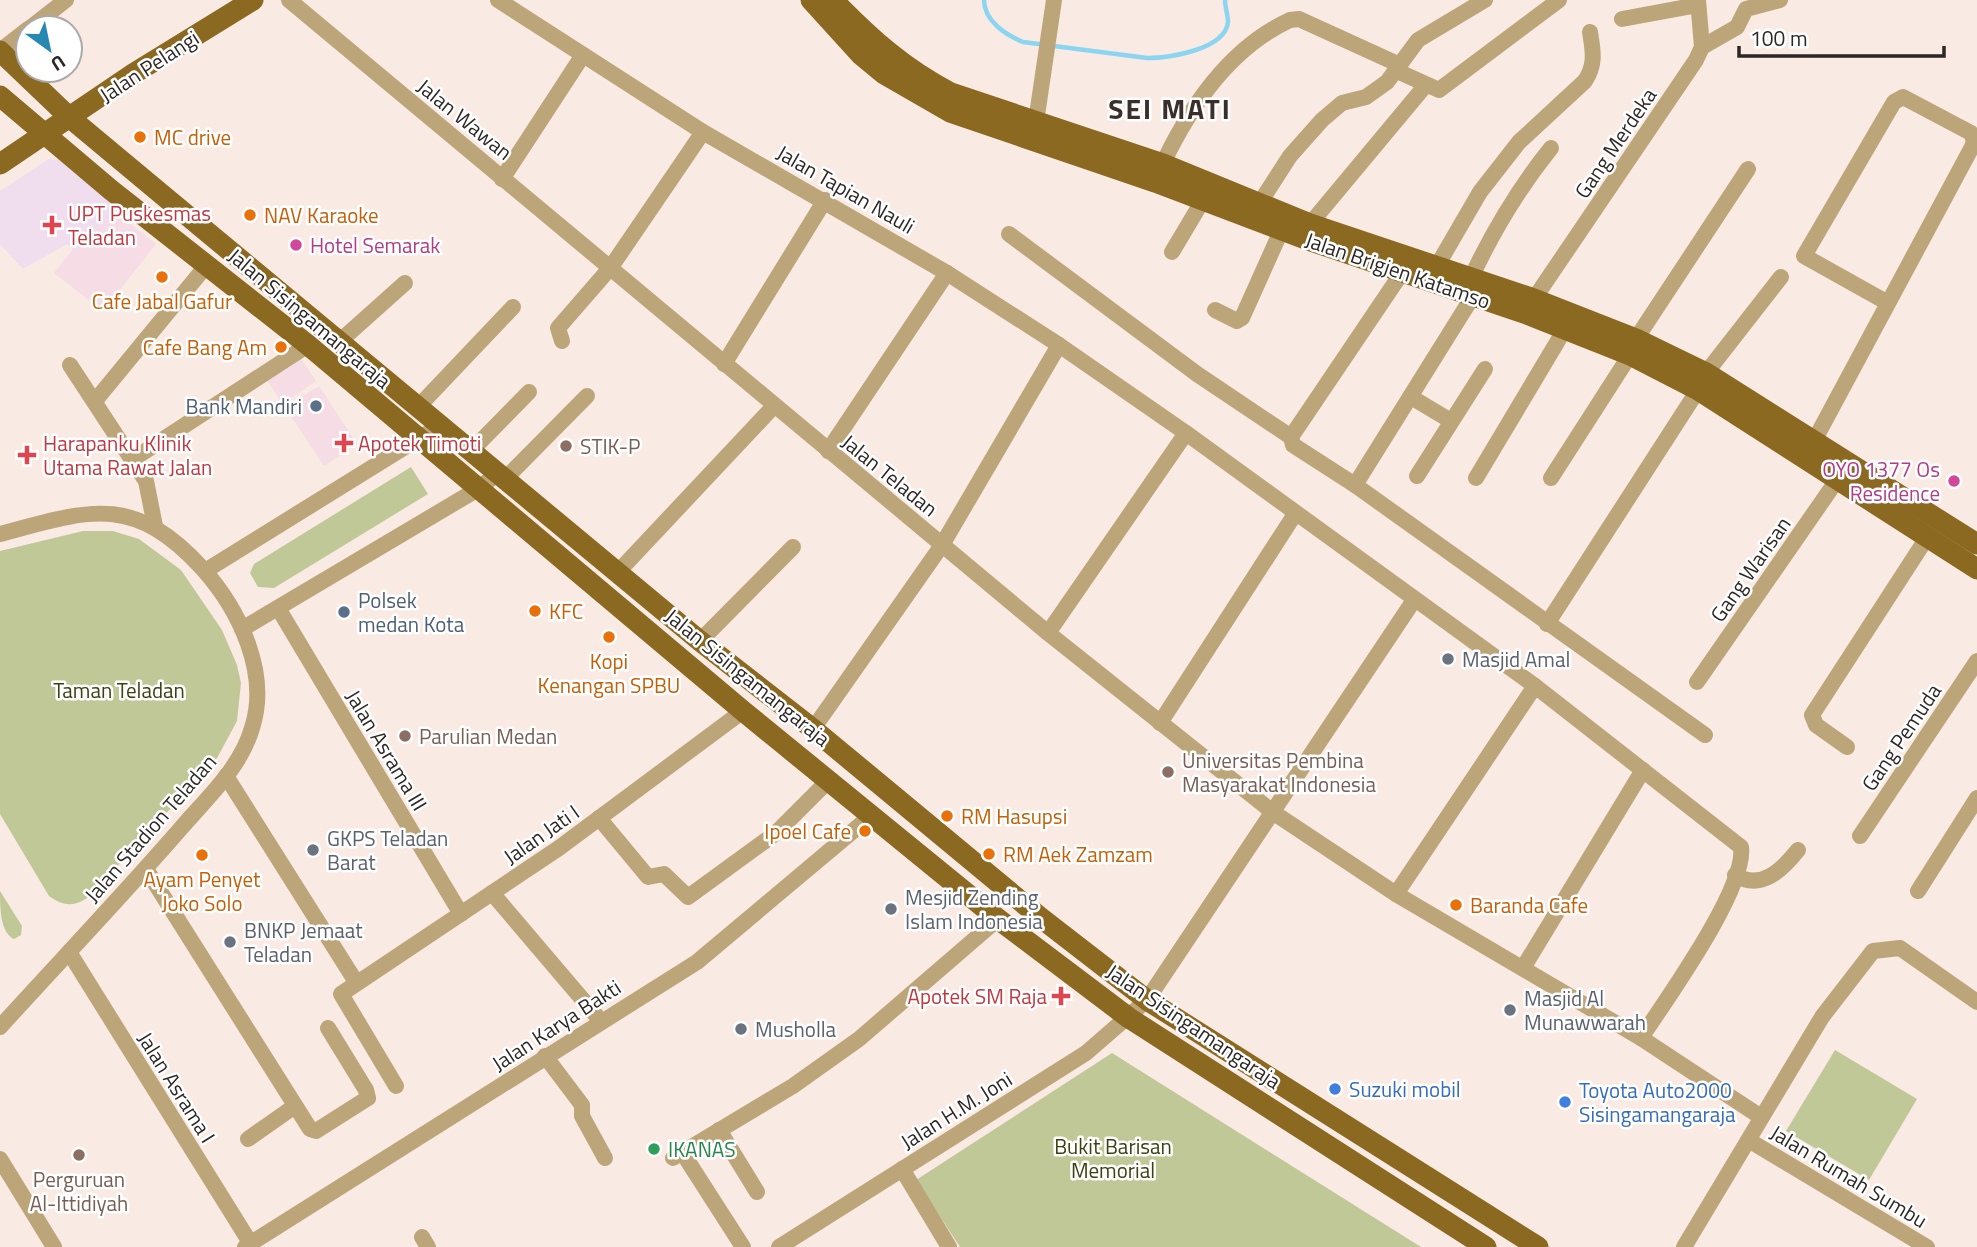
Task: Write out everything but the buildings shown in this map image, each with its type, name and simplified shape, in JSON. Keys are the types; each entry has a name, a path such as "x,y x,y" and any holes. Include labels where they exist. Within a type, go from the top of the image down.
{"main road":[{"name":"Jalan Pelangi","path":"0,164 254,0"},
{"name":"Jalan Brigjen Katamso","path":"811,0 861,55 925,100 950,112 1259,204 1310,224 1437,266 1472,287 1565,329 1633,347"},
{"name":"Jalan Brigjen Katamso","path":"833,0 875,44 923,79 976,104 1036,122 1159,173 1203,200 1281,231 1403,271 1534,299 1702,381 1813,443 1860,484 1928,536 1977,569"},
{"name":"Jalan Sisingamangaraja","path":"0,51 69,117 339,342 700,641 813,729 1041,918 1147,1000 1538,1247"},
{"name":"Jalan Sisingamangaraja","path":"0,96 206,266 308,345 743,711 998,919 1129,1018 1486,1247"},
{"name":"Jalan Brigjen Katamso","path":"1702,381 1837,480 1860,484 1977,544"},
{"path":"1407,1196 1421,1173"}],"street":[{"path":"48,14 66,0"},
{"name":"Jalan Wawan","path":"289,0 502,179 583,55"},
{"name":"Jalan Tapian Nauli","path":"498,0 704,132 825,200 947,274 1059,345 1186,433"},
{"path":"1036,122 1054,0"},
{"path":"1259,204 1290,156 1322,120 1342,103 1366,97 1398,68 1418,40 1485,0"},
{"path":"1159,173 1182,125 1210,84 1240,55 1290,20 1299,19 1398,68 1425,86 1439,90 1559,0"},
{"path":"1622,19 1698,3 1702,47 1737,27 1746,9 1780,0"},
{"path":"1437,266 1480,192 1519,142 1592,71 1594,53 1590,32"},
{"path":"0,51 14,40"},
{"name":"Gang Merdeka","path":"1534,299 1678,88 1702,47"},
{"path":"1310,224 1425,86"},
{"path":"1813,443 1888,303 1974,142 1971,133 1903,97 1894,102 1804,256 1888,303"},
{"path":"562,341 558,328 611,267 704,132"},
{"path":"1355,485 1411,397 1472,287 1493,232 1522,184 1551,148"},
{"path":"1551,478 1748,169"},
{"name":"Jalan Teladan","path":"502,179 1048,633 1274,813 1396,894 1641,1038 1762,1117"},
{"path":"724,364 825,200"},
{"path":"1172,252 1203,200"},
{"path":"1215,310 1237,321 1242,318 1281,231"},
{"path":"1009,234 1197,374 1292,437"},
{"path":"95,401 206,266"},
{"path":"1403,271 1292,437 1293,445 1355,485 1705,735"},
{"path":"828,451 947,274"},
{"path":"1547,624 1702,381 1781,277"},
{"path":"339,342 405,283"},
{"path":"418,407 513,307"},
{"path":"1476,478 1565,329"},
{"path":"133,458 308,345"},
{"path":"813,729 942,545 1059,345"},
{"path":"70,365 146,481 155,526"},
{"path":"1417,477 1485,369"},
{"path":"471,451 529,392"},
{"path":"242,629 501,476 587,396"},
{"path":"1411,397 1451,421"},
{"path":"618,572 774,406"},
{"path":"205,571 420,439 437,423"},
{"path":"1048,633 1186,433 1535,686 1740,846 1742,853 1721,914 1641,1038"},
{"name":"Gang Warisan","path":"1697,682 1837,480"},
{"name":"Jalan Stadion Teladan","path":"0,1027 146,869 226,776 253,728 258,697 255,665 242,629 205,571 181,546 155,526 119,513 78,516 2,530"},
{"path":"1160,723 1295,514"},
{"path":"1847,747 1816,725 1812,715 1928,536"},
{"path":"700,641 793,547"},
{"name":"Jalan H.M. Joni","path":"779,1247 1086,1053 1147,1000 1414,600"},
{"name":"Jalan Asrama III","path":"278,608 461,914"},
{"name":"Gang Pemuda","path":"1860,836 1977,661"},
{"path":"1396,894 1535,686"},
{"name":"Jalan Jati I","path":"396,1086 341,995 356,982 461,914 599,818 743,711"},
{"path":"1523,968 1643,770"},
{"path":"226,776 356,982"},
{"path":"599,818 648,877 663,874 688,897 776,833 829,780"},
{"path":"1918,891 1977,798"},
{"name":"Jalan Karya Bakti","path":"248,1245 712,951 872,815"},
{"path":"1735,875 1750,882 1765,878 1785,866 1798,850"},
{"path":"146,869 295,1106 310,1129 316,1131 368,1098 366,1090 328,1028"},
{"path":"492,893 600,1020"},
{"path":"743,1247 678,1155 793,1086 859,1040 998,919"},
{"path":"1684,1247 1822,1017 1873,951 1900,948 1977,1002"},
{"name":"Jalan Asrama I","path":"69,952 248,1245"},
{"path":"545,1056 582,1105 582,1117 604,1158"},
{"path":"247,1139 295,1106"},
{"path":"719,1130 757,1192"},
{"name":"Jalan Rumah Sumbu","path":"1750,1141 1927,1247"},
{"path":"0,1159 54,1247"},
{"path":"902,1169 949,1247"}],"shaded area":[{"name":"UPT Puskesmas Teladan","path":"49,159 62,160 121,206 77,253 67,244 23,269 0,244 0,191"},
{"path":"108,206 156,244 103,311 54,273"},
{"path":"299,356 316,381 283,404 266,379"},
{"path":"319,386 357,444 324,466 285,407"}],"green space":[{"path":"411,467 428,494 274,588 258,587 250,573 254,564"},
{"name":"Taman Teladan","path":"83,531 113,531 139,539 181,570 222,630 237,665 241,683 237,721 217,758 90,896 70,904 49,896 0,814 0,551"},
{"path":"0,891 22,926 21,935 14,939 3,925"},
{"path":"1835,1050 1917,1099 1869,1180 1786,1131"},
{"name":"Bukit Barisan Memorial","path":"1112,1053 1421,1247 960,1247 916,1180"}],"waterway":[{"path":"984,0 992,21 1003,31 1023,42 1147,58 1194,51 1217,39 1225,32 1228,22 1225,0"}],"place":[{"name":"MC drive","path":"140,137"},
{"name":"NAV Karaoke","path":"250,215"},
{"name":"UPT Puskesmas Teladan","path":"52,225"},
{"name":"Hotel Semarak","path":"296,245"},
{"name":"Cafe Jabal Gafur","path":"162,277"},
{"name":"Cafe Bang Am","path":"281,347"},
{"name":"Bank Mandiri","path":"316,406"},
{"name":"Apotek Timoti","path":"344,443"},
{"name":"STIK-P","path":"566,446"},
{"name":"Harapanku Klinik Utama Rawat Jalan","path":"27,455"},
{"name":"OYO 1377 Os Residence","path":"1954,481"},
{"name":"KFC","path":"535,611"},
{"name":"Polsek medan Kota","path":"344,612"},
{"name":"Kopi Kenangan SPBU","path":"609,637"},
{"name":"Masjid Amal","path":"1448,659"},
{"name":"Parulian Medan","path":"405,736"},
{"name":"Universitas Pembina Masyarakat Indonesia","path":"1168,772"},
{"name":"RM Hasupsi","path":"947,816"},
{"name":"Ipoel Cafe","path":"865,831"},
{"name":"GKPS Teladan Barat","path":"313,850"},
{"name":"RM Aek Zamzam","path":"989,854"},
{"name":"Ayam Penyet Joko Solo","path":"202,855"},
{"name":"Baranda Cafe","path":"1456,905"},
{"name":"Mesjid Zending Islam Indonesia","path":"891,909"},
{"name":"BNKP Jemaat Teladan","path":"230,942"},
{"name":"Apotek SM Raja","path":"1061,996"},
{"name":"Masjid Al Munawwarah","path":"1510,1010"},
{"name":"Musholla","path":"741,1029"},
{"name":"Suzuki mobil","path":"1335,1089"},
{"name":"Toyota Auto2000 Sisingamangaraja","path":"1565,1102"},
{"name":"IKANAS","path":"654,1149"},
{"name":"Perguruan Al-Ittidiyah","path":"79,1155"}],"district":[{"name":"SEI MATI","path":"1170,108"}]}
